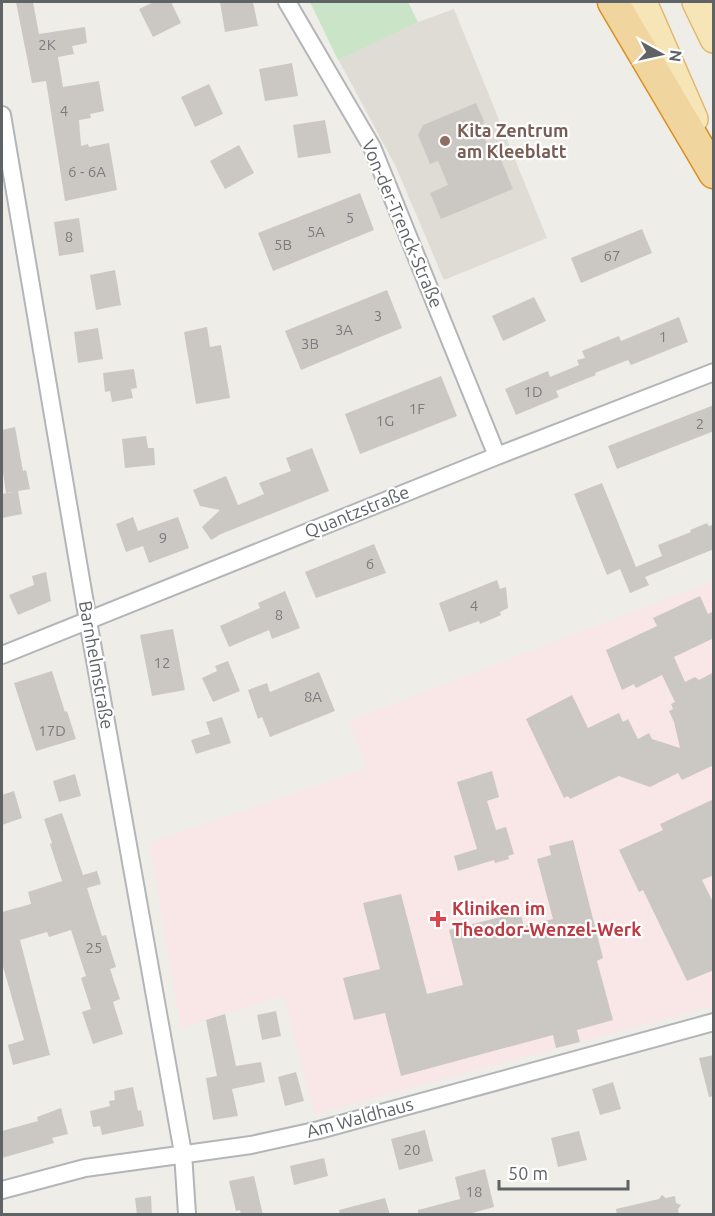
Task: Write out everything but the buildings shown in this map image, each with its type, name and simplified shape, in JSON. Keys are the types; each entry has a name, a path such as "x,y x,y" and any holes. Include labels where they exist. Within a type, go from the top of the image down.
{"highway":[{"path":"614,2 714,173"}],"main road":[{"path":"643,2 714,162"},
{"path":"696,2 714,39"}],"street":[{"name":"Von-der-Trenck-Straße","path":"287,2 372,147 497,456"},
{"name":"Barnhelmstraße","path":"2,115 88,621 183,1153 187,1215"},
{"name":"Quantzstraße","path":"2,655 497,456 714,372"},
{"name":"Am Waldhaus","path":"2,1190 85,1168 251,1145 319,1130 714,1023"}],"shaded area":[{"name":"Kita Zentrum am Kleeblatt","path":"454,9 547,238 444,280 396,167 337,57"},
{"name":"Kliniken im Theodor-Wenzel-Werk","path":"713,581 713,1006 315,1114 283,996 181,1028 149,843 367,768 349,721"}],"green space":[{"path":"310,2 408,2 418,22 338,60"}],"place":[{"name":"Kita Zentrum am Kleeblatt","path":"445,141"},
{"name":"Kliniken im Theodor-Wenzel-Werk","path":"438,919"}]}
